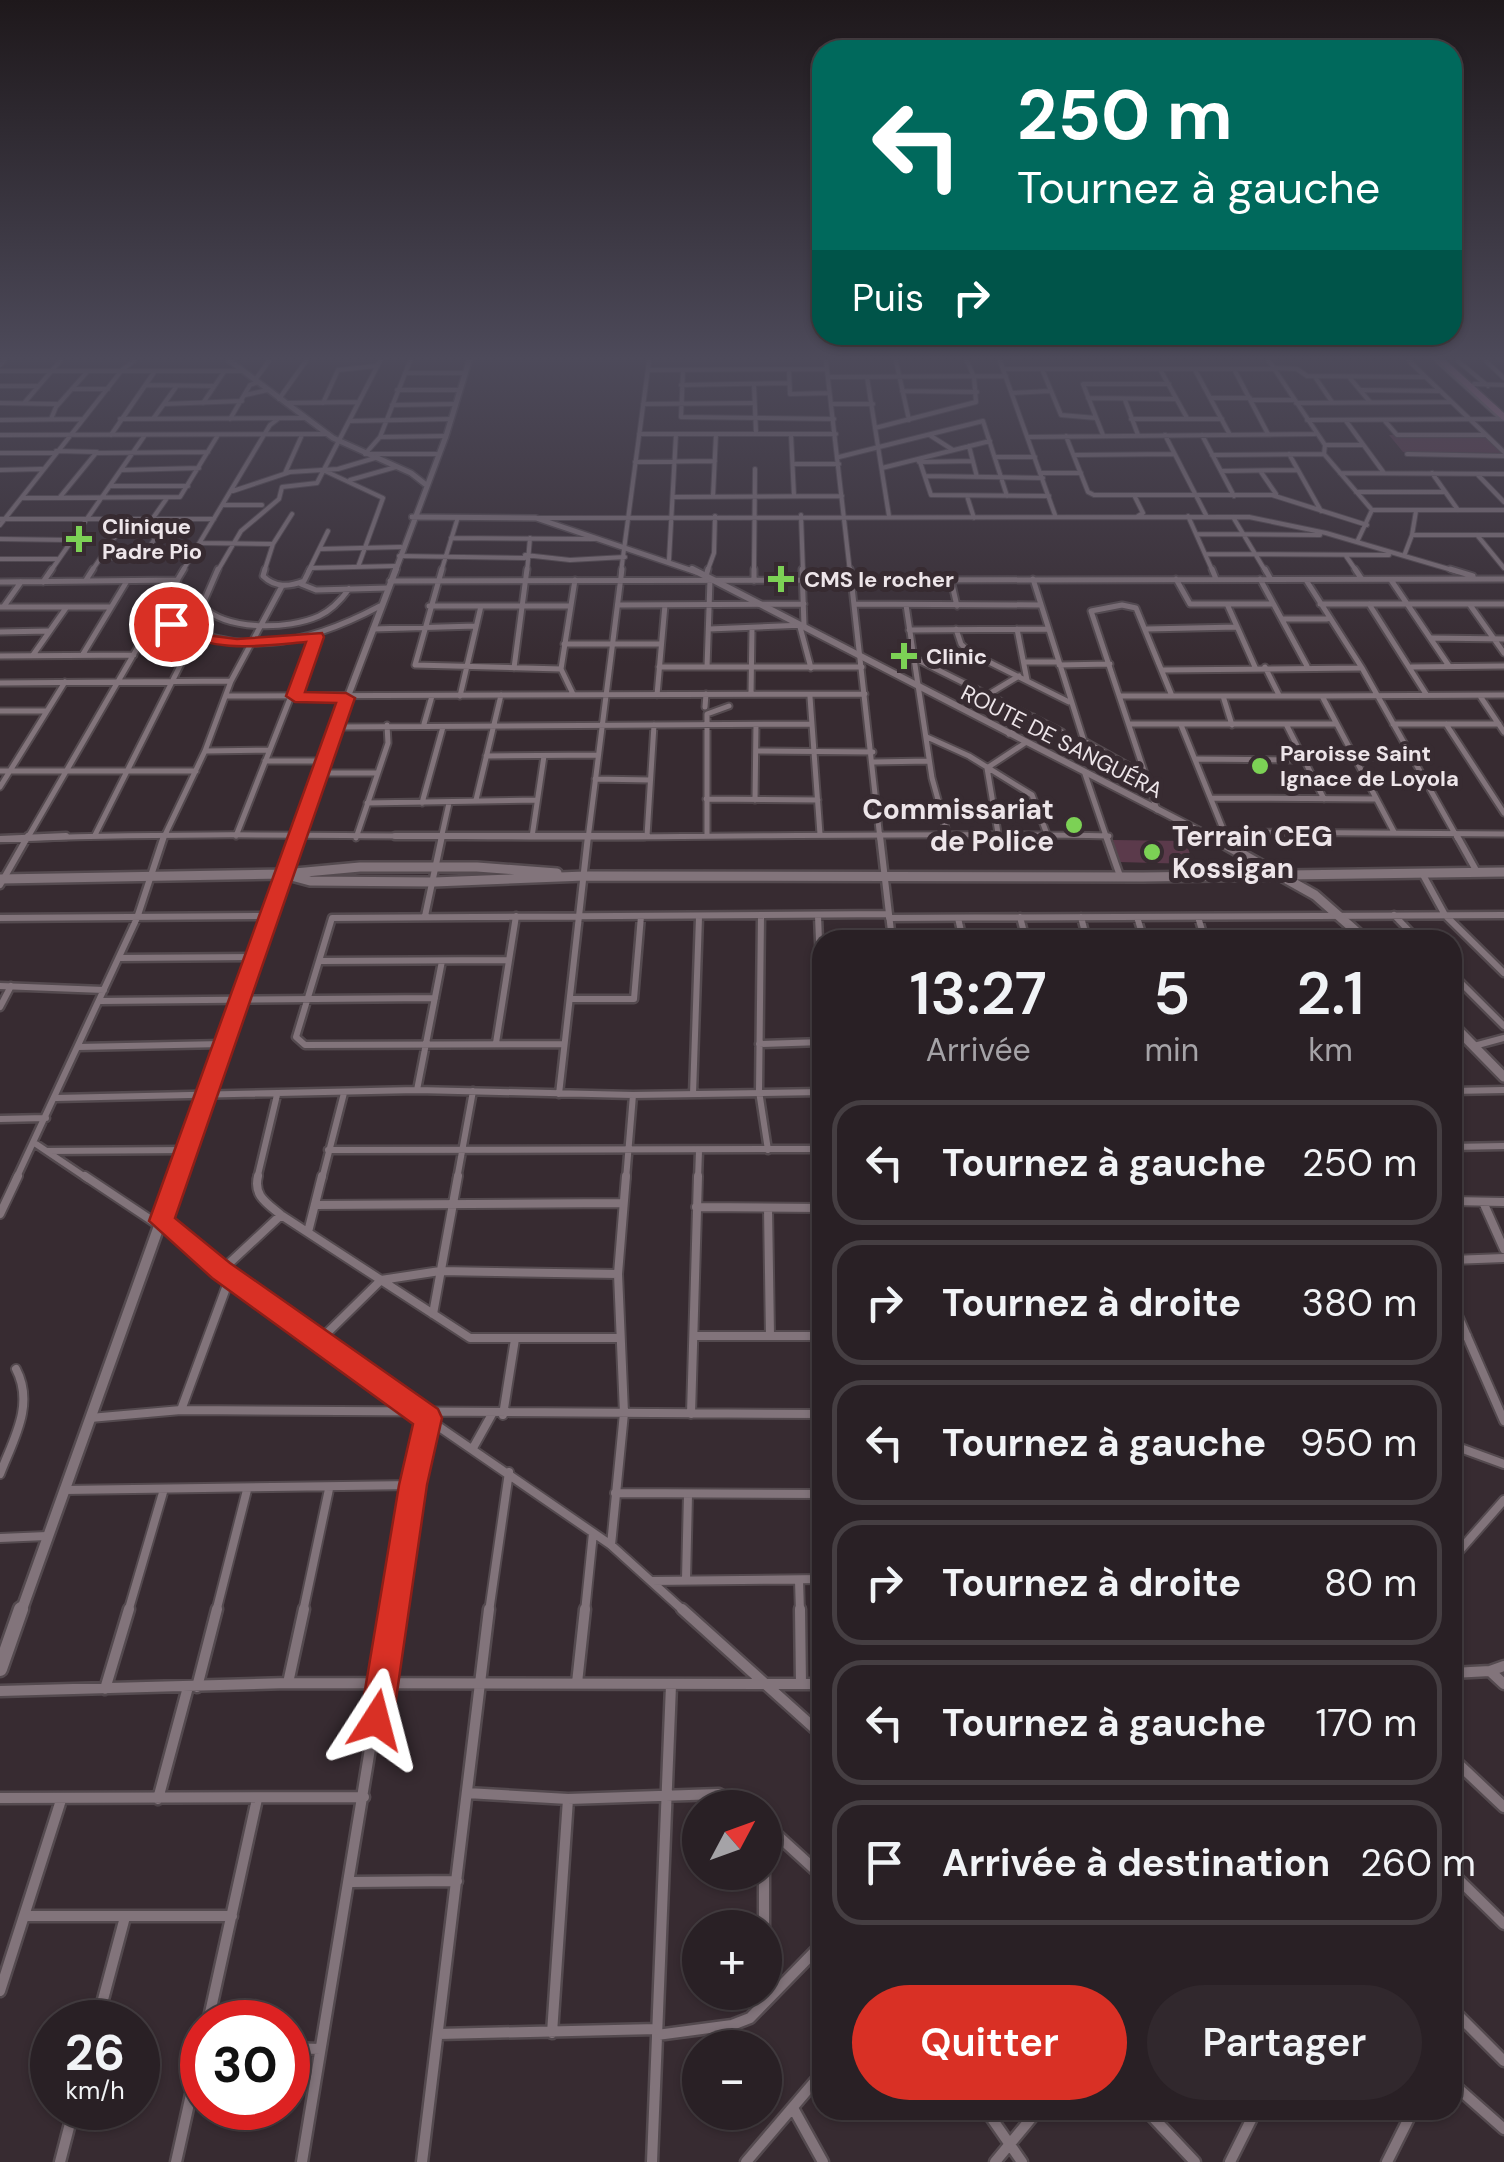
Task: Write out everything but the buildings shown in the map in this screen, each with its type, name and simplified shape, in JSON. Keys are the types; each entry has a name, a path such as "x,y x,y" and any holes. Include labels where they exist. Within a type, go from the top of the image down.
{"street":[{"path":"2,521 48,462"},
{"path":"59,497 89,462"},
{"path":"42,582 126,462"},
{"path":"23,498 181,496 203,462"},
{"path":"1,881 249,462"},
{"path":"284,474 290,462"},
{"path":"328,462 317,484 282,487 281,497 254,514 233,543 203,610 226,622 315,618 350,589"},
{"path":"232,492 284,474 358,462"},
{"path":"384,462 425,484"},
{"path":"0,1669 346,698 435,462"},
{"path":"558,1094 635,462 679,462"},
{"path":"669,560 675,462"},
{"path":"713,496 715,462"},
{"path":"794,496 795,464 818,462"},
{"path":"839,462 891,930"},
{"path":"882,462 889,516"},
{"path":"882,468 902,462"},
{"path":"926,462 920,462 929,494 1049,496"},
{"path":"973,462 977,477"},
{"path":"996,462 1007,496"},
{"path":"1037,462 1056,515"},
{"path":"1077,462 1090,494 1278,496 1367,525"},
{"path":"1178,462 1206,516"},
{"path":"1216,462 1234,496"},
{"path":"1294,462 1321,510"},
{"path":"1331,462 1372,510 1504,510"},
{"path":"1375,462 1384,473"},
{"path":"344,482 396,467"},
{"path":"1,471 43,468"},
{"path":"121,470 200,468"},
{"path":"754,580 755,469"},
{"path":"323,470 383,498 358,567"},
{"path":"1220,470 1298,470"},
{"path":"1260,470 1278,496"},
{"path":"1340,472 1504,474"},
{"path":"1432,473 1458,511"},
{"path":"1476,473 1504,502"},
{"path":"925,476 1081,474"},
{"path":"110,486 190,486"},
{"path":"1355,492 1445,492"},
{"path":"1134,495 1143,513"},
{"path":"674,497 842,496"},
{"path":"967,496 974,518"},
{"path":"152,519 167,498"},
{"path":"223,506 267,505"},
{"path":"1357,542 1372,510"},
{"path":"1404,556 1416,511"},
{"path":"292,514 272,544 263,576 270,583 300,584 316,590 528,579 1504,579"},
{"path":"801,515 802,626 811,668"},
{"path":"707,667 715,516"},
{"path":"1136,516 1154,516"},
{"path":"1188,516 1216,578"},
{"path":"536,518 1234,516 1266,519 1484,579"},
{"path":"1234,516 1270,579"},
{"name":"ROUTE DE SANGUÉRA","path":"412,517 536,518 669,560 766,605 1283,874 1355,930"},
{"path":"458,517 414,654 416,667 560,669"},
{"path":"2,521 215,518"},
{"path":"86,581 128,519"},
{"path":"143,558 167,519"},
{"path":"300,584 328,530"},
{"path":"1197,534 1316,533"},
{"path":"1412,535 1504,534"},
{"path":"1476,535 1504,568"},
{"path":"451,538 600,539"},
{"path":"514,668 525,606 525,557 530,538"},
{"path":"0,540 72,540"},
{"path":"200,543 272,544"},
{"path":"320,548 366,548 444,557 625,557"},
{"path":"1205,554 1395,554"},
{"path":"1494,555 1504,555"},
{"path":"1346,556 1362,579"},
{"path":"0,559 58,558"},
{"path":"102,558 192,558"},
{"path":"311,568 396,566"},
{"path":"1176,578 1188,603 1273,604"},
{"path":"1260,579 1308,667"},
{"path":"0,582 178,580"},
{"path":"573,694 560,669 575,580"},
{"path":"951,580 957,606"},
{"path":"1033,580 1070,702 1088,744 1148,776"},
{"path":"1306,580 1362,668 1476,872"},
{"path":"1392,580 1449,666"},
{"path":"83,656 127,581"},
{"path":"1,608 22,582"},
{"path":"0,1214 36,1144 119,958 152,875 162,838 205,751 231,681 282,586"},
{"path":"618,605 804,604"},
{"path":"855,604 1041,605"},
{"path":"1227,604 1255,667"},
{"path":"1320,604 1504,604"},
{"path":"1369,604 1426,695"},
{"path":"1470,604 1504,652"},
{"path":"657,696 665,605"},
{"path":"906,605 916,686 946,832"},
{"path":"1157,810 1132,724 1091,611 1133,605 1148,628 1172,696"},
{"path":"157,614 195,636 237,644 316,637 380,606"},
{"path":"430,606 570,606"},
{"path":"460,696 482,606"},
{"path":"32,656 66,607"},
{"path":"1,608 111,607"},
{"path":"1282,619 1328,619"},
{"path":"372,629 476,626"},
{"path":"709,629 802,626"},
{"path":"1016,628 1027,680"},
{"path":"1148,628 1237,628"},
{"path":"751,694 752,629"},
{"path":"956,629 966,650 1070,702"},
{"path":"909,630 1048,629"},
{"path":"0,632 50,631"},
{"path":"94,835 195,636"},
{"path":"236,836 316,637"},
{"path":"1430,638 1504,639"},
{"path":"564,644 661,644"},
{"path":"0,656 134,656"},
{"path":"0,667 8,656"},
{"path":"913,657 1062,732"},
{"path":"1025,662 1110,664"},
{"path":"1410,666 1504,666"},
{"path":"660,668 862,667"},
{"path":"1264,667 1279,695"},
{"path":"1162,670 1362,668"},
{"path":"989,694 1020,675"},
{"path":"0,683 231,681"},
{"path":"0,786 65,682"},
{"path":"705,707 706,694"},
{"path":"226,696 865,694"},
{"path":"476,800 501,695"},
{"path":"1479,695 1504,732"},
{"path":"1121,696 1504,695"},
{"path":"424,724 432,696"},
{"path":"1224,696 1232,725"},
{"path":"1322,696 1394,832"},
{"path":"810,697 820,834"},
{"path":"707,834 708,712 729,706"},
{"path":"0,712 48,710"},
{"path":"1009,734 1033,718"},
{"path":"755,800 756,724"},
{"path":"337,727 812,724"},
{"path":"1132,724 1336,724"},
{"path":"1286,724 1324,799"},
{"path":"1393,724 1499,724"},
{"path":"1446,724 1504,813"},
{"path":"356,838 389,738 386,725"},
{"path":"646,836 654,725"},
{"path":"1181,725 1230,846"},
{"path":"422,803 442,727"},
{"path":"926,737 1035,798 1047,834"},
{"path":"987,768 1025,742"},
{"path":"205,751 270,750"},
{"path":"757,751 873,752"},
{"path":"486,756 598,755"},
{"path":"532,838 544,756"},
{"path":"1355,757 1412,757"},
{"path":"1197,760 1303,760"},
{"path":"265,761 324,761"},
{"path":"874,762 930,762"},
{"path":"987,768 998,833"},
{"path":"0,771 196,770"},
{"path":"320,773 377,773"},
{"path":"1085,774 1120,878"},
{"path":"595,779 650,780"},
{"path":"1211,798 1376,799"},
{"path":"367,803 536,800"},
{"path":"706,800 818,800"},
{"path":"425,916 449,803"},
{"path":"0,838 532,838 946,832 1109,836"},
{"path":"1225,832 1504,834"},
{"path":"1,881 284,874 314,868 491,867 585,876"},
{"path":"284,874 310,881 434,882 585,876 1120,878 1504,872"},
{"path":"1422,873 1445,916 1460,930"},
{"path":"1393,914 1408,930"},
{"path":"564,1044 301,1044 296,1037 332,918 1504,915"},
{"path":"0,918 270,916"},
{"path":"496,1044 516,916"},
{"path":"570,999 634,999 642,916"},
{"path":"693,1094 699,916"},
{"path":"761,916 759,1092 768,1150"},
{"path":"818,916 819,930"},
{"path":"1081,917 1084,930"},
{"path":"1137,917 1141,930"},
{"path":"958,918 961,930"},
{"path":"1020,918 1023,930"},
{"path":"1198,918 1201,930"},
{"path":"1462,932 1504,974"},
{"path":"119,958 256,957"},
{"path":"1489,958 1504,958"},
{"path":"320,962 509,960"},
{"path":"416,1090 442,961"},
{"path":"1462,984 1504,1026"},
{"path":"0,986 104,990"},
{"path":"0,1007 11,986"},
{"path":"100,1001 434,998"},
{"path":"1462,1034 1504,1077"},
{"path":"1474,1046 1504,1038"},
{"path":"759,1044 812,1042"},
{"path":"78,1047 224,1044"},
{"path":"56,1098 416,1090 634,1096 812,1092"},
{"path":"433,1314 473,1090"},
{"path":"1462,1091 1504,1090"},
{"path":"308,1233 344,1093"},
{"path":"278,1094 255,1188 264,1202 281,1215 470,1338 618,1338"},
{"path":"611,1545 624,1413 618,1274 634,1096"},
{"path":"0,1119 46,1118"},
{"path":"36,1144 160,1224 416,1410 611,1545 812,1725"},
{"path":"328,1150 462,1146 812,1149"},
{"path":"1462,1147 1504,1146"},
{"path":"46,1151 186,1150"},
{"path":"691,1414 700,1151"},
{"path":"1462,1201 1504,1202"},
{"path":"1483,1202 1504,1250"},
{"path":"315,1205 622,1204"},
{"path":"696,1207 812,1208"},
{"path":"768,1208 770,1336"},
{"path":"221,1271 281,1215"},
{"path":"1462,1260 1504,1258"},
{"path":"320,1340 381,1280 440,1271 618,1274"},
{"path":"180,1410 230,1277"},
{"path":"1462,1323 1504,1421"},
{"path":"694,1336 812,1336"},
{"path":"1462,1336 1468,1336"},
{"path":"473,1448 497,1415 515,1339"},
{"path":"0,1474 26,1400 26,1385 16,1369"},
{"path":"88,1418 180,1410 812,1414"},
{"path":"302,2162 351,1882 413,1485 428,1418"},
{"path":"1462,1449 1504,1464"},
{"path":"422,2162 478,1684 509,1472"},
{"path":"62,1490 413,1485"},
{"path":"288,1683 329,1488"},
{"path":"104,1690 164,1489"},
{"path":"158,1799 247,1490"},
{"path":"614,1493 812,1494"},
{"path":"686,1580 688,1494"},
{"path":"1462,1548 1504,1500"},
{"path":"576,1684 593,1533"},
{"path":"0,1538 48,1536"},
{"path":"649,1581 812,1579"},
{"path":"799,1580 801,1684"},
{"path":"1462,1672 1504,1666"},
{"path":"1490,1671 1504,1684"},
{"path":"0,1691 383,1682 767,1687 812,1684"},
{"path":"652,2162 671,1685"},
{"path":"1462,1767 1504,1807"},
{"path":"467,1793 568,1798 682,1795"},
{"path":"0,1798 364,1797"},
{"path":"552,2033 568,1798"},
{"path":"213,2000 257,1799"},
{"path":"0,1991 61,1800"},
{"path":"782,1840 812,1867"},
{"path":"351,1882 457,1881"},
{"path":"1462,1883 1504,1924"},
{"path":"24,1916 232,1916"},
{"path":"103,2000 124,1917"},
{"path":"782,1983 812,1954"},
{"path":"438,2034 657,2032 732,2026 750,2018 756,2010"},
{"path":"1462,2019 1504,2061"},
{"path":"310,2049 320,2050"},
{"path":"746,2162 812,2085"},
{"path":"1462,2091 1504,2129"},
{"path":"793,2108 823,2162"},
{"path":"992,2120 1022,2162"},
{"path":"995,2162 1029,2120"},
{"path":"1155,2120 1195,2162"},
{"path":"1230,2162 1248,2120"},
{"path":"1386,2162 1408,2120"},
{"path":"60,2162 68,2130"},
{"path":"176,2162 183,2130"}],"shaded area":[{"name":"Terrain CEG Kossigan","path":"1113,840 1186,841 1193,864 1118,862"}],"place":[{"name":"Clinique Padre Pio","path":"79,539"},
{"name":"CMS le rocher","path":"781,579"},
{"name":"Clinic","path":"904,656"},
{"name":"Paroisse Saint Ignace de Loyola","path":"1260,766"},
{"name":"Commissariat de Police","path":"1074,825"},
{"name":"Terrain CEG Kossigan","path":"1152,852"}],"route":[{"path":"171,624 202,639 237,644 316,637 295,696 346,698 161,1221 221,1271 428,1418 413,1485 376,1720"}]}
